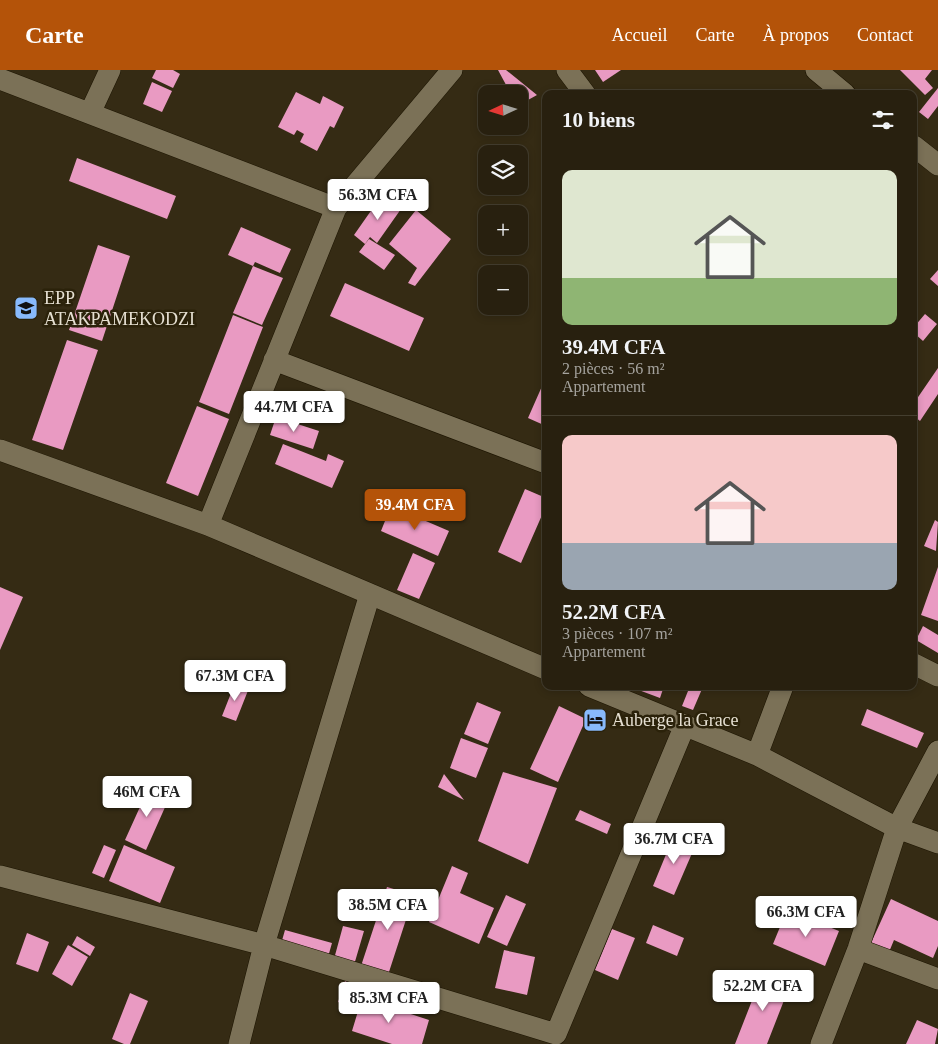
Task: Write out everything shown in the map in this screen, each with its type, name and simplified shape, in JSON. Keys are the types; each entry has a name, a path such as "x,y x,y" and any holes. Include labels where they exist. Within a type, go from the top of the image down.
{"street":[{"path":"90,113 110,70"},
{"path":"208,525 336,208 452,70"},
{"path":"566,70 582,90"},
{"path":"0,79 336,208"},
{"path":"917,148 938,165"},
{"path":"274,360 542,461"},
{"path":"0,450 208,525 542,666"},
{"path":"239,1044 264,945 370,594"},
{"path":"917,666 938,676"},
{"path":"599,690 757,755 897,828 938,842"},
{"path":"757,755 781,690"},
{"path":"0,876 264,945 556,1034 685,725"},
{"path":"821,1044 858,949 897,828 938,751"},
{"path":"858,949 938,979"}],"building":[{"path":"156,70 173,70 180,74 173,88 152,78"},
{"path":"498,70 506,70 525,85 506,85"},
{"path":"595,70 621,70 603,82"},
{"path":"900,70 932,70 925,79 933,88 925,95"},
{"path":"152,82 172,91 162,112 143,104"},
{"path":"528,88 537,95 528,100"},
{"path":"938,88 938,106 928,119 919,112"},
{"path":"296,92 320,104 323,96 344,107 334,128 330,126 317,151 300,142 304,134 297,130 294,135 278,127"},
{"path":"77,158 176,196 167,219 69,181"},
{"path":"382,195 401,209 377,243 370,237 365,244 354,235"},
{"path":"416,210 451,239 415,286 408,283 417,268 389,244"},
{"path":"241,227 291,249 280,273 255,262 253,266 228,255"},
{"path":"369,239 395,255 384,270 359,252"},
{"path":"98,245 130,256 102,341 69,330"},
{"path":"253,266 283,278 262,325 233,313"},
{"path":"938,270 938,286 930,279"},
{"path":"345,283 424,318 409,351 330,316"},
{"path":"925,314 937,324 923,341 917,336 917,323"},
{"path":"233,315 263,327 229,414 199,402"},
{"path":"67,340 98,350 63,450 32,440"},
{"path":"938,368 938,394 920,421 917,418 917,399"},
{"path":"542,386 542,424 528,418"},
{"path":"197,406 229,419 198,496 166,483"},
{"path":"276,417 319,431 313,449 270,435"},
{"path":"283,444 326,461 328,454 344,461 332,488 275,464"},
{"path":"525,489 542,496 542,515 521,563 498,552"},
{"path":"391,506 449,531 438,556 381,531"},
{"path":"935,520 938,522 936,551 924,546"},
{"path":"413,553 435,563 419,599 397,590"},
{"path":"938,567 938,621 921,615"},
{"path":"0,587 23,597 0,650"},
{"path":"923,626 938,635 938,653 917,641"},
{"path":"235,683 249,688 236,721 222,716"},
{"path":"639,690 663,690 660,698"},
{"path":"688,690 702,690 693,710 682,706"},
{"path":"477,702 501,712 488,744 464,734"},
{"path":"559,706 586,719 558,782 530,769"},
{"path":"867,709 924,733 917,748 861,725"},
{"path":"461,738 488,748 476,778 450,768"},
{"path":"503,772 557,788 528,864 478,841"},
{"path":"444,774 464,800 438,787"},
{"path":"149,787 170,796 146,850 125,840"},
{"path":"580,810 611,824 607,834 575,820"},
{"path":"674,835 696,844 674,895 653,886"},
{"path":"104,845 116,850 104,878 92,873"},
{"path":"124,845 175,867 160,903 109,881"},
{"path":"452,866 468,873 460,893 494,908 479,944 429,922"},
{"path":"387,887 414,895 388,975 361,966"},
{"path":"506,895 526,904 507,946 487,937"},
{"path":"891,899 938,921 938,946 933,958 894,940 889,952 871,943"},
{"path":"787,910 839,931 825,966 773,944"},
{"path":"653,925 684,938 677,956 646,943"},
{"path":"343,926 364,931 354,965 334,959"},
{"path":"612,929 635,938 618,980 595,970"},
{"path":"285,930 332,943 328,957 281,944"},
{"path":"27,933 49,942 38,972 16,964"},
{"path":"77,936 95,947 90,956 72,945"},
{"path":"68,945 88,957 72,986 52,974"},
{"path":"504,950 535,957 527,995 495,988"},
{"path":"762,975 790,985 767,1044 735,1044"},
{"path":"345,981 358,985 352,1006 338,1002"},
{"path":"130,993 148,1001 130,1044 124,1044 112,1039"},
{"path":"362,998 429,1020 422,1044 392,1044 352,1031"},
{"path":"917,1020 938,1029 935,1044 906,1044"}],"place":[{"name":"EPP ATAKPAMEKODZI","path":"26,308"},
{"name":"Auberge la Grace","path":"595,720"}]}
